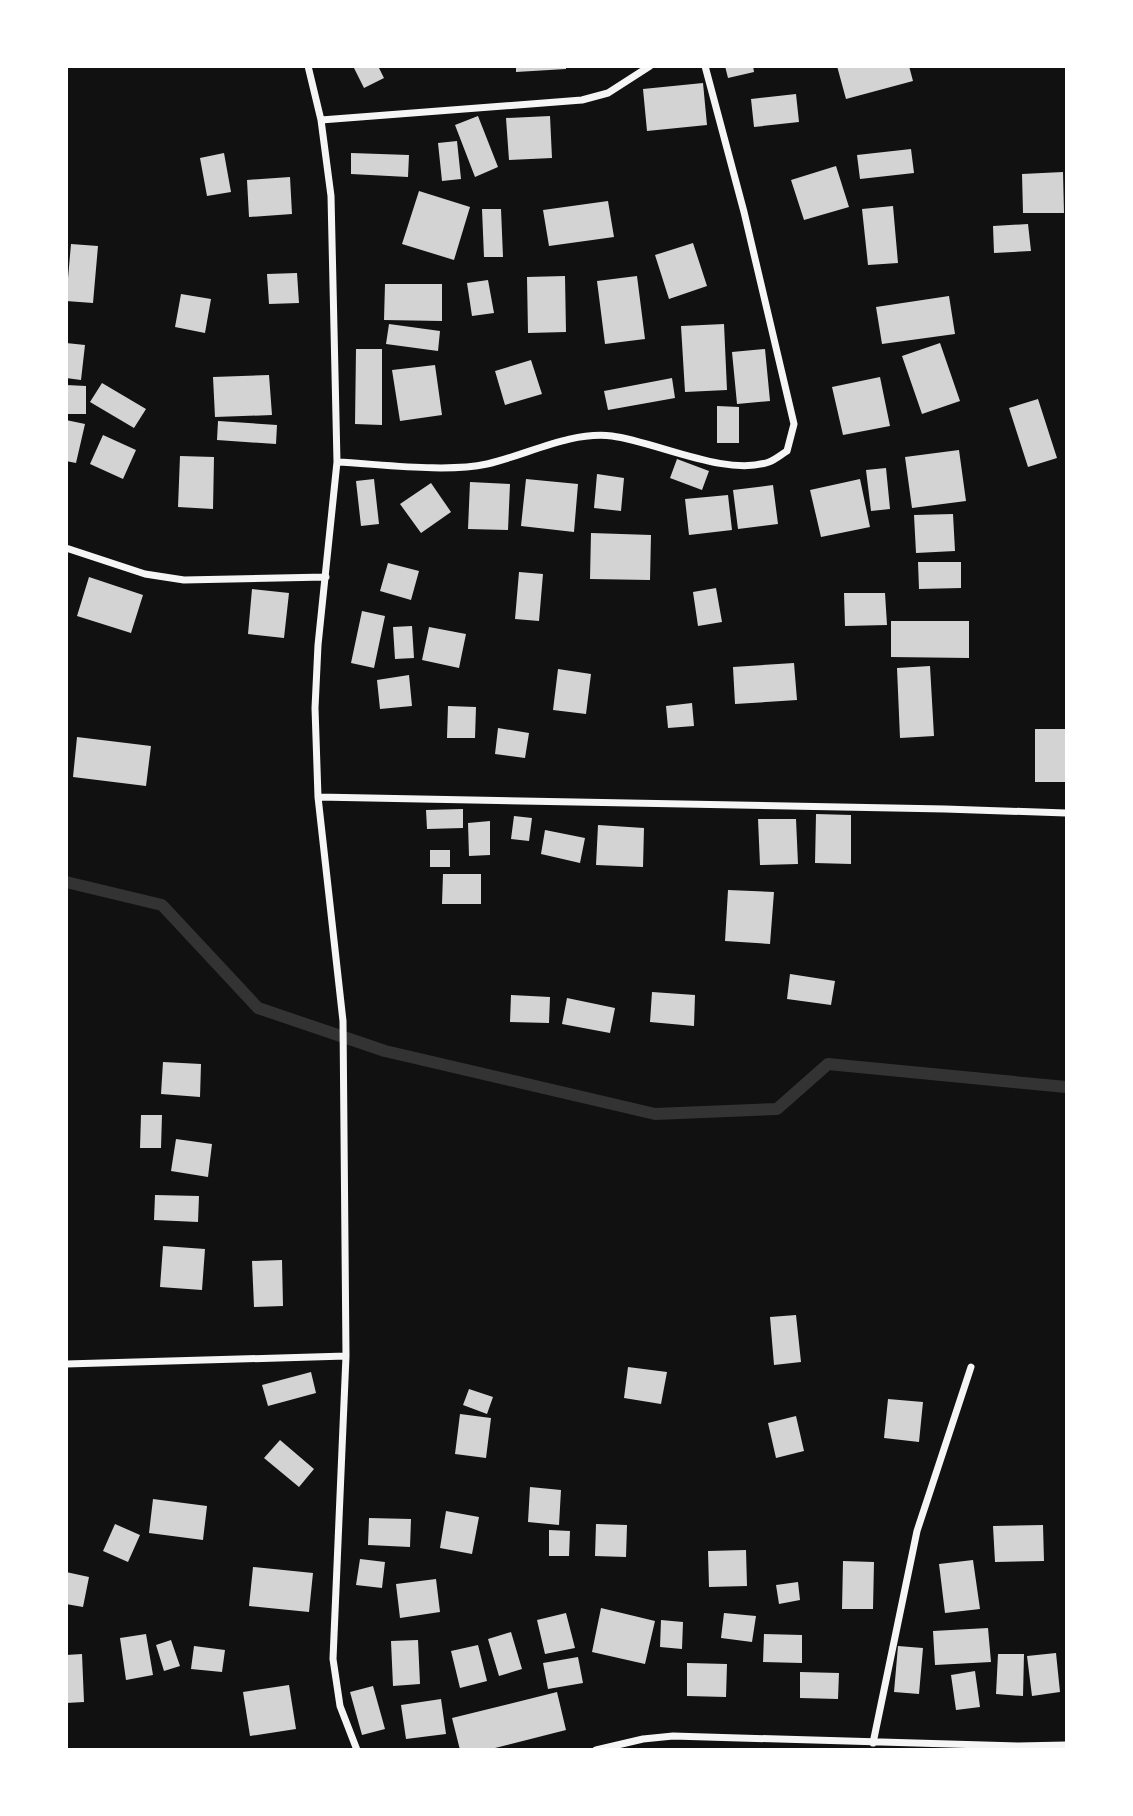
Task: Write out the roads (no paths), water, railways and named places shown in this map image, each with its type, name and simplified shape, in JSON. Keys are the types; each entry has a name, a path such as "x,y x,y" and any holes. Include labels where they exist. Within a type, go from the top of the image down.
{"street":[{"path":"308,66 321,120 331,196 337,462 318,645 315,708 318,797 343,1021 346,1356 333,1659 341,1706 356,1749"},
{"path":"321,120 582,100 608,93 650,66"},
{"path":"337,462 454,467 485,464 586,436 612,436 704,460 745,466 770,462 787,451 794,424 744,212 705,66"},
{"path":"66,548 145,573 184,579 327,577"},
{"path":"318,797 1066,813"},
{"path":"66,1364 346,1356"},
{"path":"873,1742 918,1531 971,1367"},
{"path":"596,1749 673,1736 1066,1745"}],"waterway":[{"path":"66,882 162,905 258,1008 385,1051 655,1114 777,1109 828,1064 1066,1087"}]}
